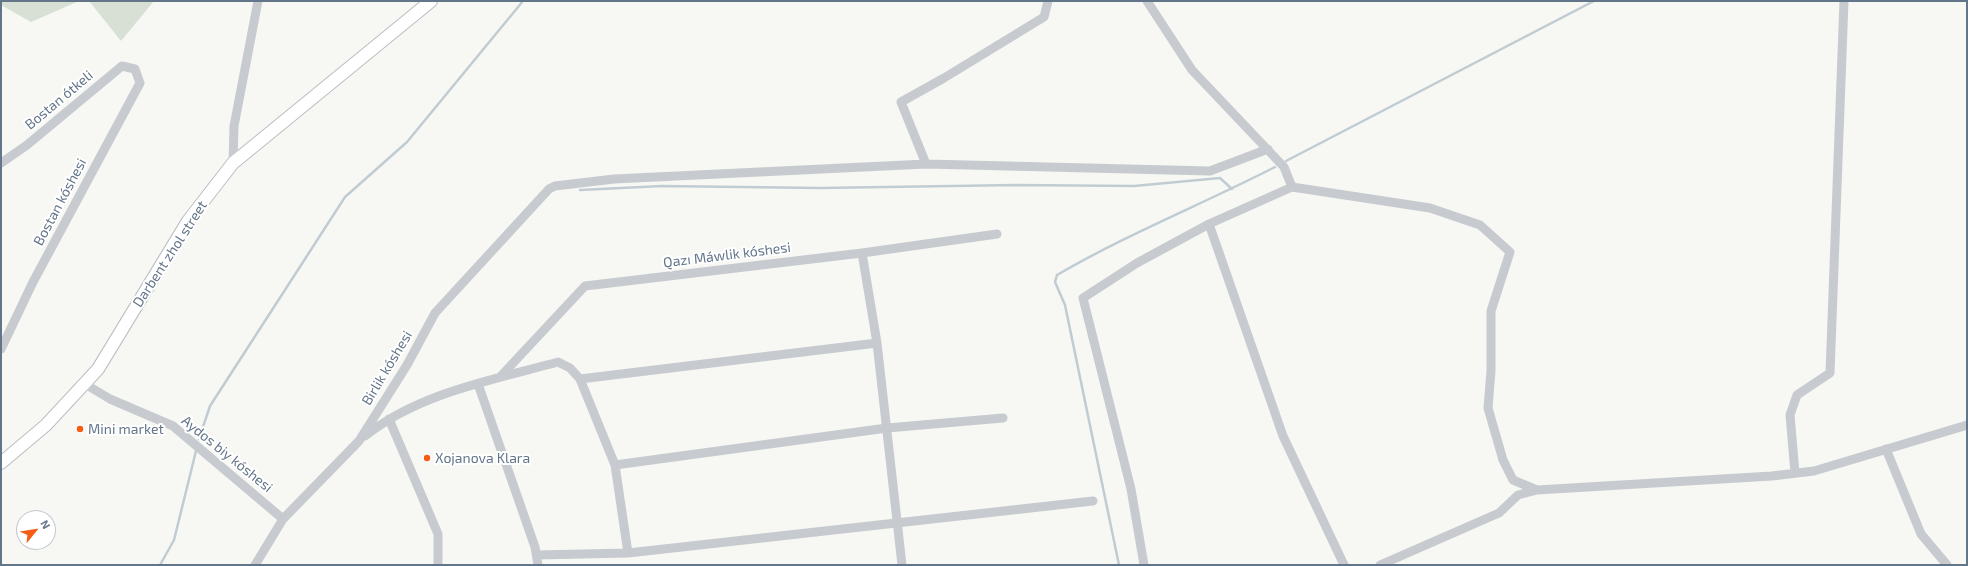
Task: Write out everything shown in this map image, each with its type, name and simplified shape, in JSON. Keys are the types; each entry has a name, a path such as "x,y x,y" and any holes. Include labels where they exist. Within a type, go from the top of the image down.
{"main road":[{"name":"Darbent zhol street","path":"1,463 46,425 98,369 188,221 233,163 431,1"}],"street":[{"path":"233,163 234,126 258,1"},
{"path":"1048,1 1044,17 944,78 901,102 926,164 1210,171 1268,149"},
{"path":"1147,1 1192,70 1268,149 1284,168 1292,187"},
{"path":"1795,473 1790,415 1797,395 1830,373 1844,1"},
{"name":"Bostan ótkeli","path":"1,164 27,145 122,66 135,69"},
{"name":"Bostan kóshesi","path":"1,349 33,282 140,82 135,69"},
{"name":"Birlik kóshesi","path":"255,565 283,518 359,441 407,365 435,313 549,189 555,186 614,179 926,164"},
{"path":"1144,565 1131,489 1083,298 1137,263 1209,224 1292,187 1430,208 1480,225 1510,252 1491,311 1491,371 1488,408 1503,460 1514,480 1537,490"},
{"path":"1209,224 1283,436 1344,565"},
{"name":"Qazı Máwlik kóshesi","path":"499,378 585,286 862,253 998,234"},
{"path":"862,253 877,343 902,565"},
{"path":"580,379 877,343"},
{"path":"359,441 389,419 452,391 558,362 570,368 580,379 615,465 628,553"},
{"name":"Aydos biy kóshesi","path":"85,384 110,399 173,426 283,518"},
{"path":"478,384 537,555 538,565"},
{"path":"615,465 887,428 1003,418"},
{"path":"389,419 438,534 438,565"},
{"path":"1380,565 1499,512 1518,495 1537,490 1772,476 1814,471 1967,425"},
{"path":"1886,449 1921,534 1947,565"},
{"path":"537,555 628,553 1092,501"}],"shaded area":[{"path":"1,1 79,1 31,22 1,5"},
{"path":"89,1 154,1 121,41"}],"waterway":[{"path":"199,439 210,406 345,197 407,142 523,1"},
{"path":"1286,161 1594,1"},
{"path":"1119,565 1065,305 1055,282 1057,275 1110,246 1275,167"},
{"path":"580,190 662,186 820,188 1016,185 1134,186 1220,178 1232,189"},
{"path":"160,565 174,540 196,451"}],"place":[{"name":"Mini market","path":"80,429"},
{"name":"Xojanova Klara","path":"427,458"}]}
